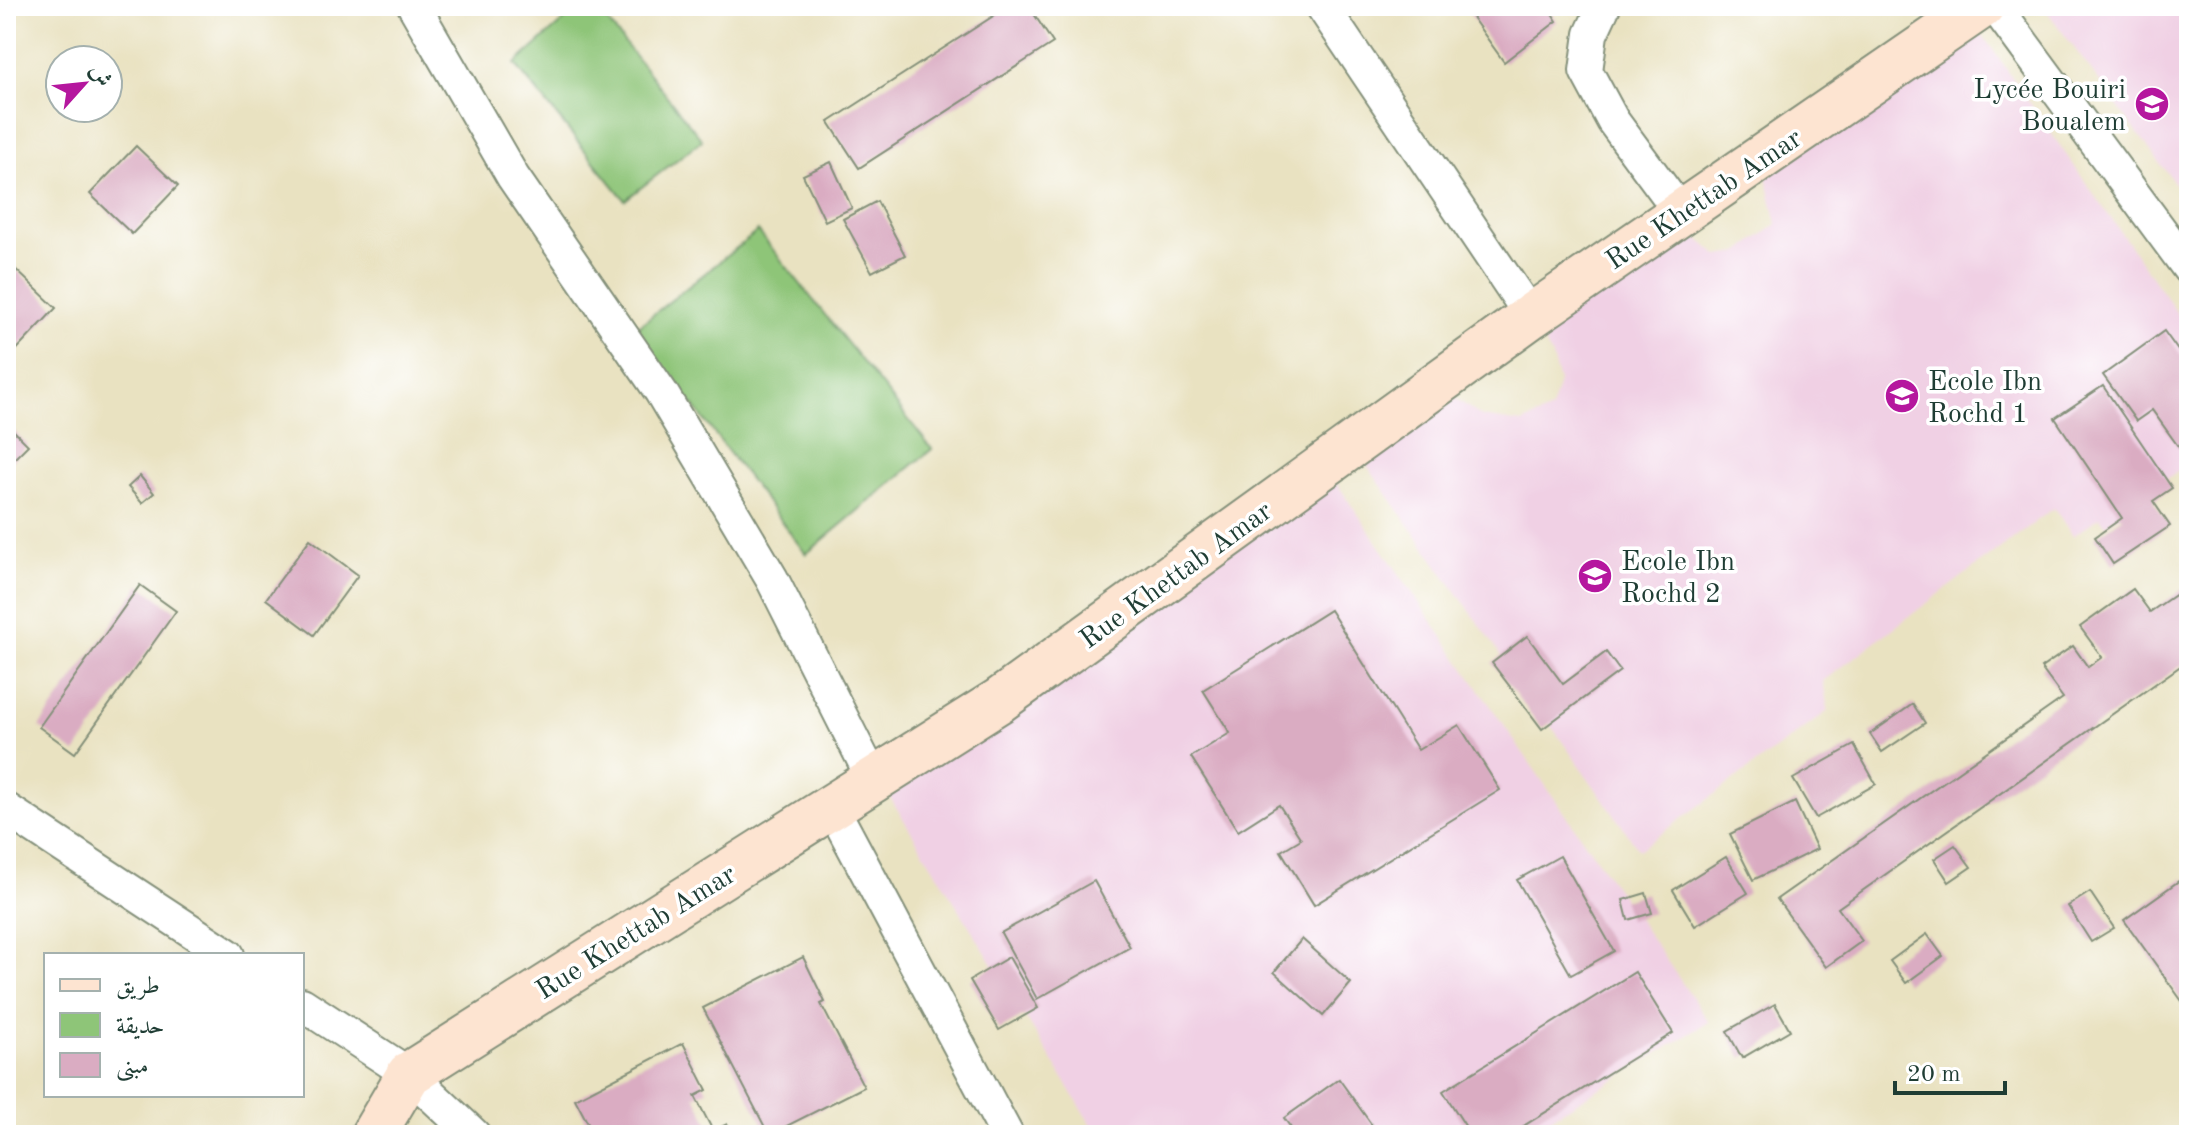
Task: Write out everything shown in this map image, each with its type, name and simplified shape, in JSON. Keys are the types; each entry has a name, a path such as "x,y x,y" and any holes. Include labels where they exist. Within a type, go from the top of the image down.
{"main road":[{"name":"Rue Khettab Amar","path":"373,1135 409,1074 1000,700 1531,316 1982,6"}],"street":[{"path":"414,6 513,177 669,405 772,579 874,781"},
{"path":"1322,6 1531,316"},
{"path":"1604,6 1591,34 1586,71 1613,121 1681,213"},
{"path":"1995,6 2189,269"},
{"path":"832,807 1007,1135"},
{"path":"6,809 225,953"},
{"path":"304,1005 409,1074 474,1135"}],"shaded area":[{"name":"Lycée Bouiri Boualem","path":"2043,6 2189,6 2189,202"},
{"name":"Ecole Ibn Rochd 1","path":"1972,20 2189,330 2189,462 2106,525 2099,517 2073,536 2054,508 1823,681 1828,711 1639,850 1361,457 1448,393 1482,417 1522,423 1551,410 1559,382 1552,357 1533,323 1682,219 1719,256 1738,253 1777,224 1763,163"},
{"path":"1331,475 1709,1022 1523,1135 1098,1135 880,781"}],"green space":[{"path":"580,6 595,6 702,140 625,200 515,64"},
{"path":"758,231 932,449 806,554 635,329"}],"building":[{"path":"1009,6 1033,6 1030,8 1053,43 859,168 829,122"},
{"path":"1464,6 1547,6 1557,21 1504,62"},
{"path":"136,146 178,186 132,234 90,194"},
{"path":"831,162 852,208 825,221 803,175"},
{"path":"877,201 905,255 872,272 843,219"},
{"path":"9,263 56,308 6,361 6,266"},
{"path":"2164,331 2189,366 2189,448 2183,453 2152,410 2136,421 2103,375"},
{"path":"2103,386 2172,488 2153,501 2170,526 2113,564 2095,537 2122,518 2055,418"},
{"path":"6,423 28,445 6,467"},
{"path":"140,476 154,493 142,503 128,487"},
{"path":"310,539 358,575 314,635 266,599"},
{"path":"140,585 176,611 75,753 39,727"},
{"path":"2189,585 2189,660 1838,908 1862,941 1826,967 1777,899 2063,698 2041,668 2073,646 2088,667 2102,657 2080,627 2133,589 2150,612"},
{"path":"1330,610 1418,750 1459,725 1500,790 1314,905 1281,851 1301,839 1279,805 1238,831 1191,757 1230,733 1203,690"},
{"path":"1527,636 1563,684 1606,652 1620,671 1542,729 1492,663"},
{"path":"1913,704 1925,723 1882,752 1870,734"},
{"path":"1854,745 1876,784 1816,818 1793,779"},
{"path":"1795,802 1817,849 1753,880 1730,834"},
{"path":"1955,845 1971,867 1949,882 1934,859"},
{"path":"1560,856 1614,951 1571,975 1517,880"},
{"path":"1726,857 1748,893 1695,926 1673,890"},
{"path":"2183,878 2189,886 2189,1011 2124,920"},
{"path":"1094,881 1130,947 1037,999 1001,933"},
{"path":"2090,892 2114,928 2091,942 2068,906"},
{"path":"1646,893 1652,913 1628,920 1623,900"},
{"path":"1927,934 1943,956 1906,983 1890,961"},
{"path":"1302,939 1351,983 1323,1016 1274,972"},
{"path":"803,957 825,1002 821,1004 864,1087 769,1135 703,1008"},
{"path":"1009,957 1038,1008 999,1030 970,980"},
{"path":"1635,972 1673,1033 1509,1135 1471,1135 1443,1091"},
{"path":"1775,1004 1790,1030 1742,1058 1727,1031"},
{"path":"683,1043 707,1090 695,1096 713,1131 727,1124 732,1135 594,1135 575,1099"},
{"path":"1339,1079 1379,1135 1296,1135 1284,1118"}],"place":[{"name":"Lycée Bouiri Boualem","path":"2152,104"},
{"name":"Ecole Ibn Rochd 1","path":"1902,396"},
{"name":"Ecole Ibn Rochd 2","path":"1595,576"}]}
